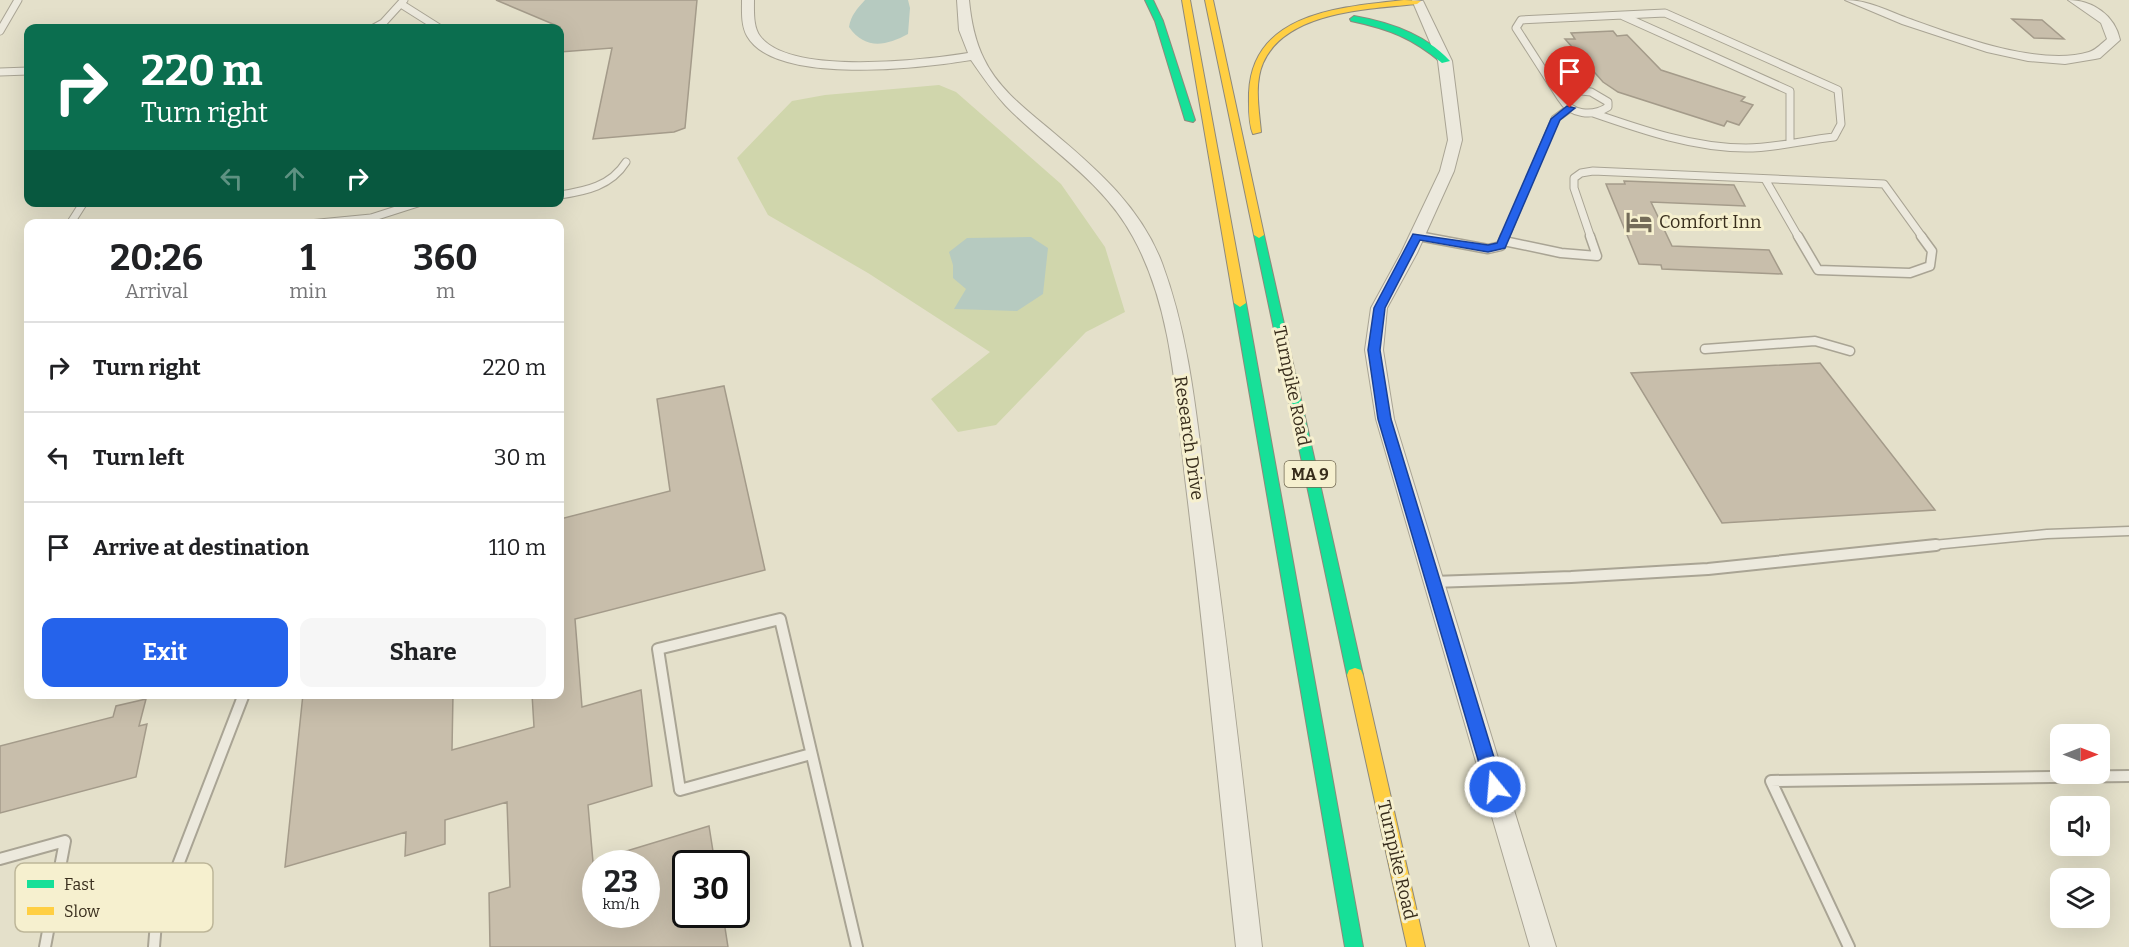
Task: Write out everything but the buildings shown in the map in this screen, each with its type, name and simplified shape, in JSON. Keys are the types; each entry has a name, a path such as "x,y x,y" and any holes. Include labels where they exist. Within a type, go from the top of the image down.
{"highway":[{"path":"1149,0 1159,21 1196,136 1236,280"},
{"name":"Turnpike Road","path":"1186,0 1354,947"},
{"name":"Turnpike Road","path":"1209,0 1326,548 1416,947"},
{"path":"1258,144 1250,91 1256,67 1264,50 1275,38 1289,28 1327,13 1414,0"},
{"path":"1307,21 1352,19 1389,25 1412,34 1445,61"},
{"path":"1276,248 1326,548"}],"street":[{"path":"748,0 748,21 754,38 769,49 813,63 839,68 880,68 976,55"},
{"name":"Research Drive","path":"963,0 965,34 994,84 1030,122 1101,183 1125,212 1141,234 1164,294 1174,330 1202,530 1249,947"},
{"path":"1414,0 1445,61 1455,140 1447,171 1380,308 1374,350 1385,419 1543,947"},
{"path":"1851,0 1945,36 2004,52 2062,59 2092,55 2103,51 2114,40 2110,25 2092,10 2074,0"}],"lane":[{"path":"0,30 18,0"},
{"path":"381,24 402,2 433,24"},
{"path":"1665,13 1838,90 1841,124 1834,137 1765,147 1726,147 1570,108 1563,103 1516,28 1521,20 1620,15 1665,13"},
{"path":"1620,15 1790,91 1790,142"},
{"path":"0,72 24,71"},
{"path":"1560,98 1563,93 1571,90 1593,92 1602,96 1608,102 1608,107 1593,113"},
{"path":"1417,236 1488,249 1501,246 1556,119 1570,108"},
{"path":"564,194 592,190 621,172 626,162"},
{"path":"1504,241 1561,253 1597,256 1574,188 1574,178 1581,173 1593,171 1884,184 1932,251 1930,266 1910,273 1818,270 1765,179"},
{"path":"361,219 405,207"},
{"path":"1705,349 1815,341 1850,351"},
{"path":"1433,582 1654,575 1800,561 2003,537 2129,531"},
{"path":"811,754 680,790 658,649 780,619 857,947"},
{"path":"179,863 242,699"},
{"path":"1849,947 1771,781 2129,776"},
{"path":"0,859 65,841 61,863"},
{"path":"45,947 48,932"},
{"path":"154,947 155,932"}],"green space":[{"path":"939,85 956,92 1061,184 1105,247 1125,312 1086,332 996,425 958,432 931,399 990,352 868,273 768,215 737,158 792,101 825,95"}],"shaded area":[{"path":"865,0 908,0 910,8 908,34 892,41 876,44 855,34 849,27 850,23 855,12"},
{"path":"1031,237 1048,248 1043,294 1017,311 954,309 966,289 953,278 953,265 949,252 967,238"}],"traffic: fast":[{"path":"1149,0 1159,21 1190,120"},
{"path":"1354,19 1380,24 1403,32 1445,61"},
{"path":"1259,235 1355,675"},
{"path":"1240,303 1354,947"}],"traffic: slow":[{"path":"1186,0 1240,303"},
{"path":"1209,0 1259,235"},
{"path":"1256,132 1254,90 1258,64 1268,46 1284,32 1327,14 1417,1"},
{"path":"1355,675 1416,947"}],"place":[{"name":"Comfort Inn","path":"1639,222"}],"route":[{"path":"1495,787 1385,419 1374,350 1380,308 1417,236 1488,249 1501,246 1507,237 1556,119 1570,108"}]}
